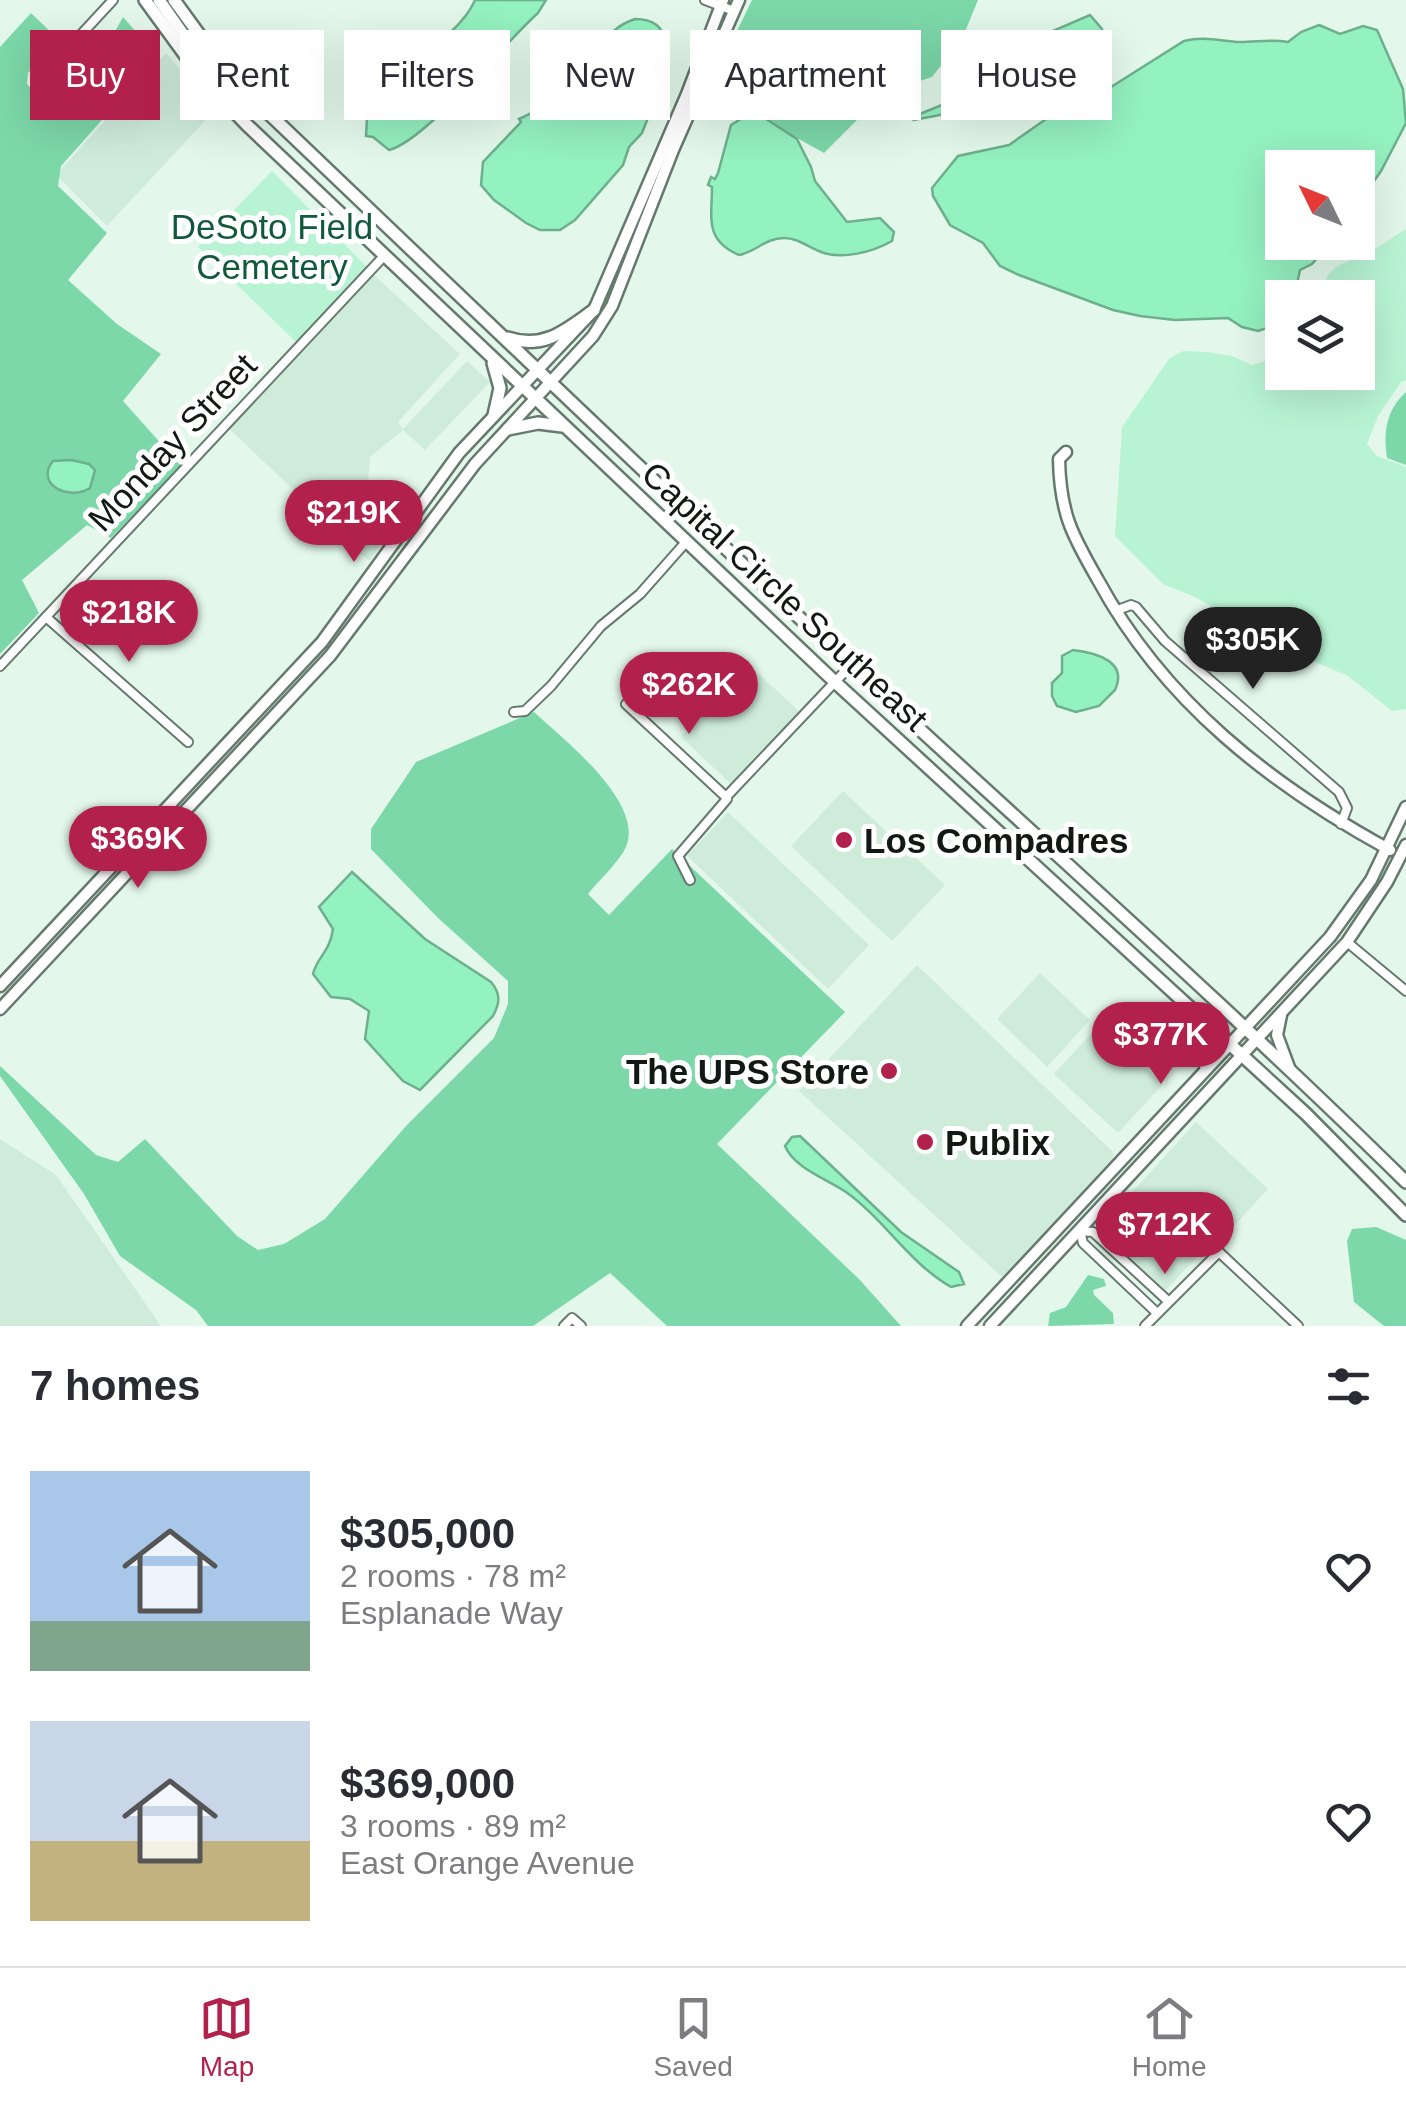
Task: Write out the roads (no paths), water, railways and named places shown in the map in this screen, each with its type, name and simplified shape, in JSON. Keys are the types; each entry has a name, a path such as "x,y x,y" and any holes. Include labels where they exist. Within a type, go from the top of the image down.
{"main road":[{"name":"Capital Circle Southeast","path":"145,0 202,78 384,256 835,682 1242,1054 1406,1214"},
{"path":"159,0 180,30"},
{"name":"Capital Circle Southeast","path":"174,0 196,30"},
{"name":"Capital Circle Southeast","path":"278,120 538,371 1257,1037 1406,1182"},
{"path":"501,335 519,342 540,342 562,334 594,310"},
{"path":"492,358 500,388 494,415"},
{"path":"508,430 538,422 563,426"}],"street":[{"path":"85,30 113,0"},
{"path":"0,1009 342,642 475,464 594,336 612,306 673,150 736,5 705,0"},
{"path":"0,986 332,630 442,475 594,310 722,3"},
{"name":"Monday Street","path":"0,666 384,256"},
{"path":"990,1326 1347,942 1404,853 1388,849 1342,824 1266,774 1229,743 1159,672 1115,611 1071,531 1060,501 1059,459 1066,452"},
{"path":"514,712 525,711 551,686 601,626 640,594 686,542"},
{"path":"1115,611 1136,607 1165,641 1339,792 1346,808 1342,824"},
{"path":"46,617 188,742"},
{"path":"690,880 678,856 726,798 851,665"},
{"path":"626,704 726,798"},
{"path":"968,1326 1348,913 1388,849 1406,807"},
{"path":"131,825 153,846"},
{"path":"1348,913 1344,937 1347,942 1406,992"},
{"path":"1284,1009 1276,1035 1291,1071"},
{"path":"1198,1015 1208,1044 1204,1069"},
{"path":"1068,1220 1080,1231 1083,1244 1157,1313"},
{"path":"1080,1231 1094,1232 1168,1301"},
{"path":"1144,1326 1220,1252 1298,1326"},
{"path":"1122,1280 1133,1268"},
{"path":"564,1326 572,1318 580,1326"}],"place":[{"name":"Los Compadres","path":"844,840"},
{"name":"The UPS Store","path":"889,1071"},
{"name":"Publix","path":"925,1142"}],"park label":[{"name":"DeSoto Field Cemetery","path":"272,246"}]}
